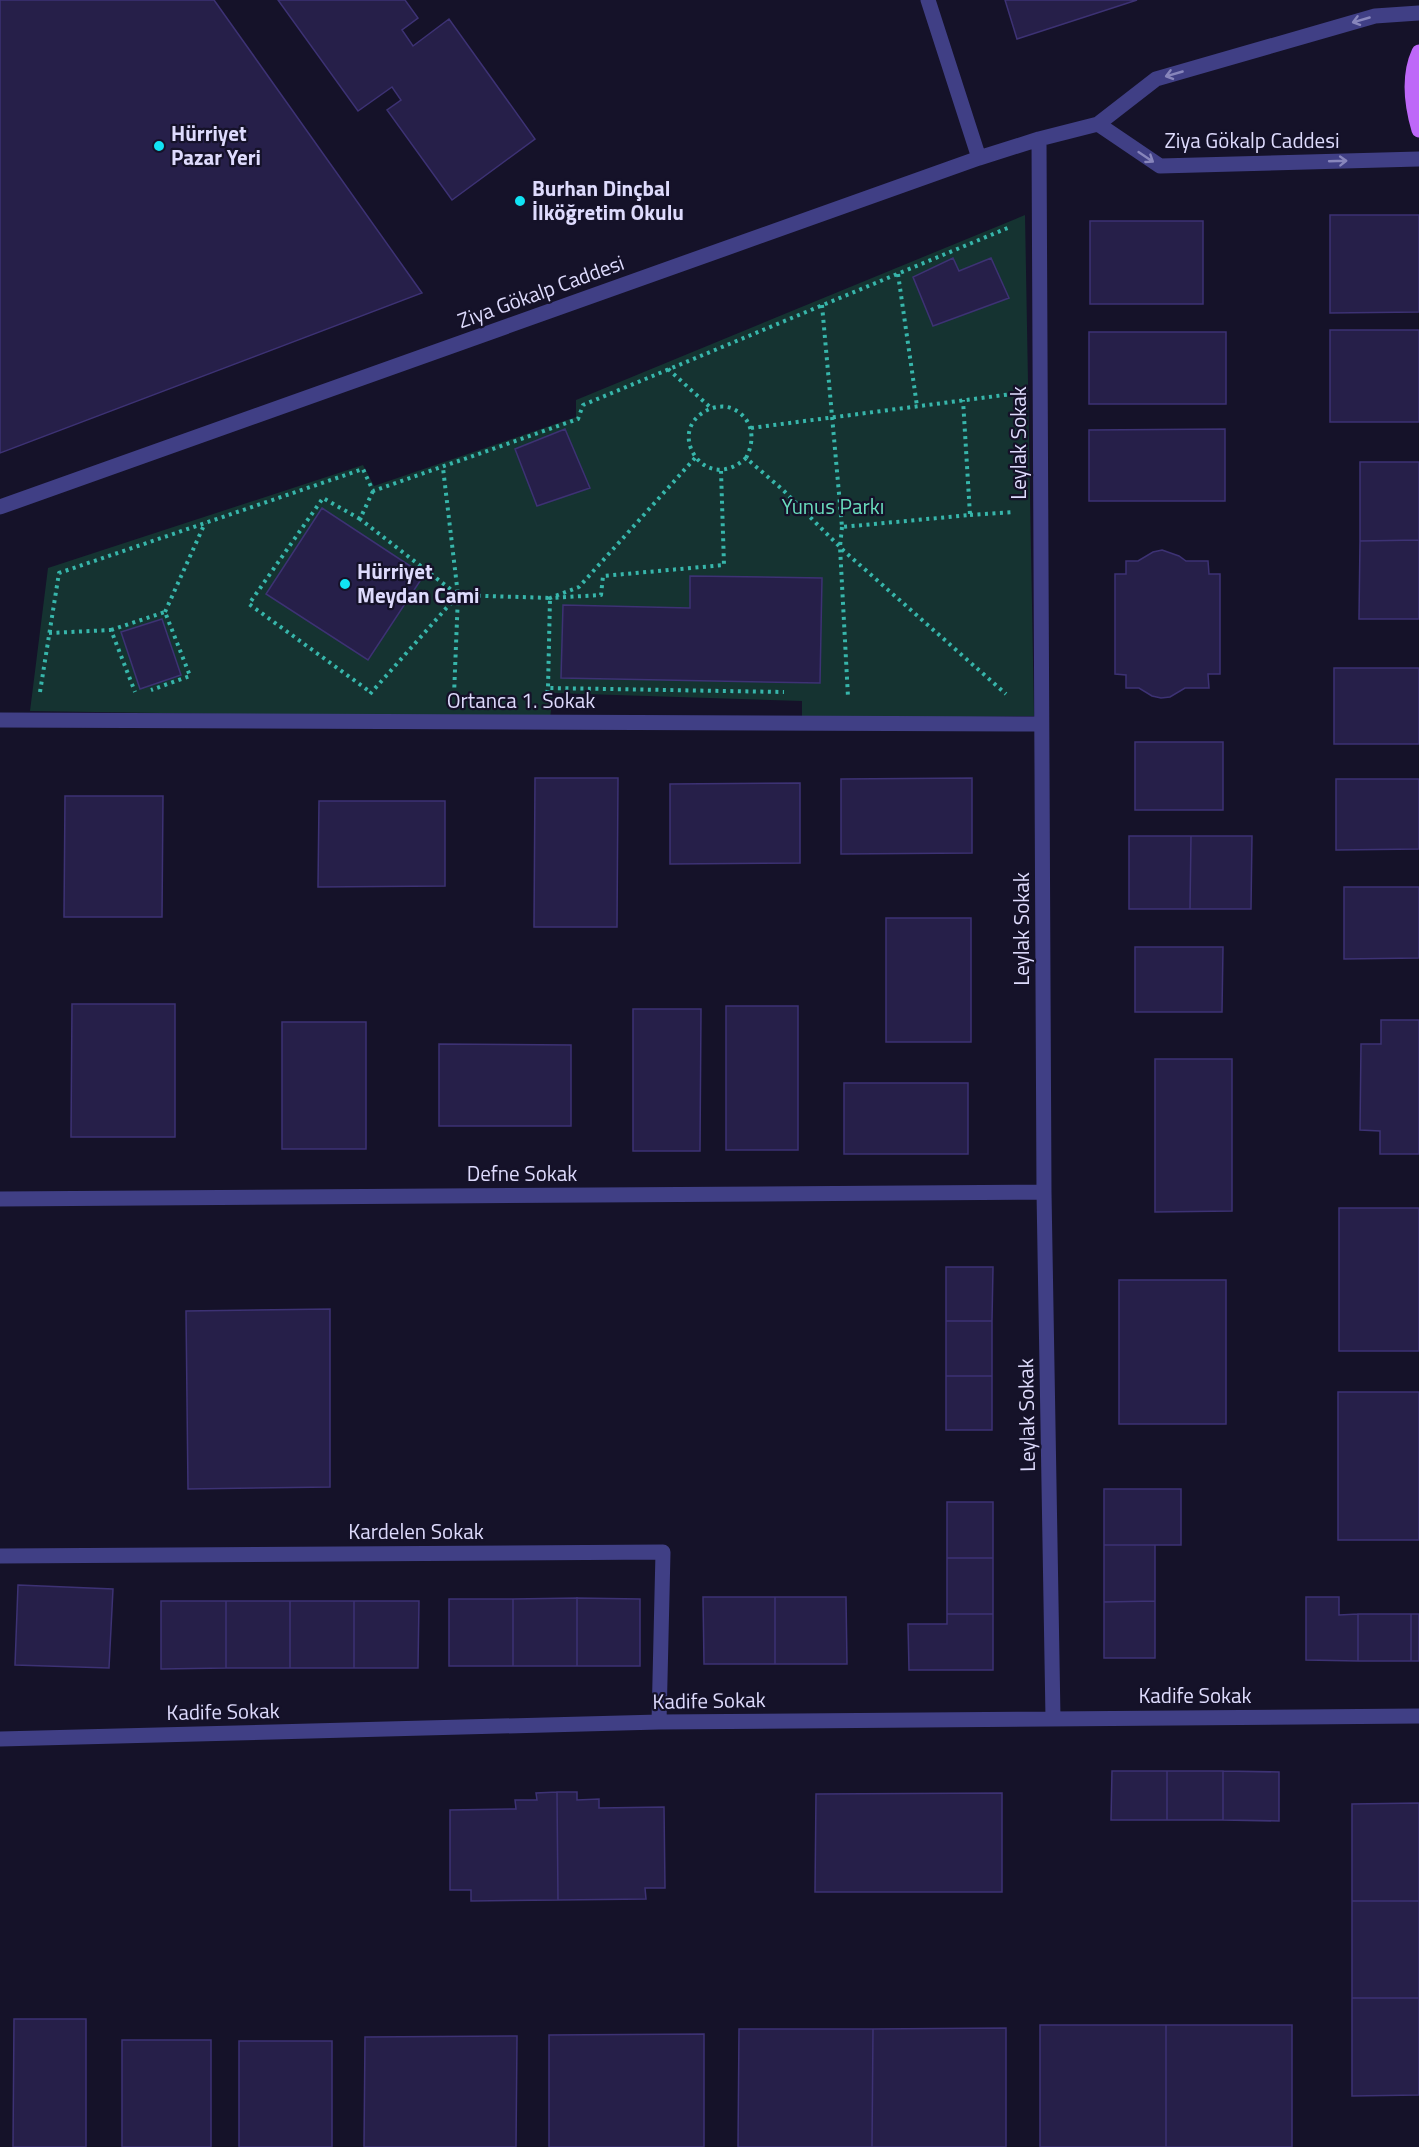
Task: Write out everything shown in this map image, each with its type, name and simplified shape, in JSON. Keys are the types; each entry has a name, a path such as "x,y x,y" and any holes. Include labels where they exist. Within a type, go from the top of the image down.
{"main road":[{"path":"1419,52 1412,83 1413,110 1419,130"}],"street":[{"path":"928,0 979,158"},
{"name":"Ziya Gökalp Caddesi","path":"0,507 979,158 1098,124 1156,79 1375,16 1419,13"},
{"name":"Ziya Gökalp Caddesi","path":"1098,124 1160,166 1419,159"},
{"name":"Leylak Sokak","path":"1039,139 1044,1192 1053,1718"},
{"name":"Ortanca 1. Sokak","path":"0,720 1041,723"},
{"name":"Defne Sokak","path":"0,1199 1044,1192"},
{"name":"Kardelen Sokak","path":"0,1556 663,1552 659,1722"},
{"name":"Kadife Sokak","path":"0,1739 659,1722 1419,1716"}],"path":[{"path":"360,519 373,491 578,419 583,405 1017,224"},
{"path":"898,274 917,406"},
{"path":"822,305 842,527 840,547 848,698"},
{"path":"668,369 711,408"},
{"path":"751,428 1019,393"},
{"path":"963,400 970,515"},
{"path":"728,407 738,411 746,419 753,438 746,458 738,465 721,471 709,468 695,458 689,445 688,435 698,415 711,408 728,407"},
{"path":"550,598 579,587 695,458"},
{"path":"746,458 783,490 840,547 1014,701"},
{"path":"443,468 458,595 454,696"},
{"path":"38,703 59,573 363,469 373,491"},
{"path":"371,693 249,604 323,498 360,519 458,595 550,598 601,595 603,576 724,565 721,471"},
{"path":"842,527 1020,511"},
{"path":"147,691 190,676 165,612 206,522"},
{"path":"365,699 458,595"},
{"path":"547,697 550,598"},
{"path":"49,633 111,630 165,612"},
{"path":"111,630 136,695"},
{"path":"548,688 790,692"}],"green space":[{"name":"Yunus Parkı","path":"1025,215 1034,716 802,719 802,701 553,693 550,719 30,711 48,568 363,465 374,486 576,417 576,400"}],"building":[{"name":"Hürriyet Pazar Yeri","path":"0,0 214,0 422,293 0,453"},
{"path":"278,0 405,0 418,18 402,30 413,46 449,19 535,139 452,200 387,110 401,100 392,87 358,111"},
{"path":"1005,0 1137,0 1017,39"},
{"path":"1330,215 1419,215 1419,312 1330,313"},
{"path":"1090,221 1203,221 1203,304 1090,304"},
{"path":"953,258 959,271 991,258 1009,298 933,326 913,277"},
{"path":"1330,330 1419,330 1419,422 1330,422"},
{"path":"1089,332 1226,332 1226,404 1089,404"},
{"path":"565,429 590,488 537,506 515,449"},
{"path":"1225,429 1225,501 1089,501 1089,430"},
{"path":"1360,462 1419,462 1419,540 1360,541"},
{"name":"Hürriyet Meydan Cami","path":"322,508 424,575 368,660 266,594"},
{"path":"1419,540 1419,619 1359,619 1360,541"},
{"path":"1162,550 1186,561 1208,561 1209,574 1220,574 1220,674 1208,674 1209,688 1185,688 1170,697 1161,698 1152,696 1139,688 1126,688 1126,675 1115,674 1115,574 1126,574 1126,561 1138,561 1153,552"},
{"path":"690,576 822,578 820,683 561,678 563,605 690,608"},
{"path":"162,619 181,675 140,689 121,632"},
{"path":"1334,668 1419,668 1419,744 1334,744"},
{"path":"1135,742 1223,742 1223,810 1135,810"},
{"path":"535,778 618,778 617,927 534,927"},
{"path":"972,778 972,853 841,854 841,779"},
{"path":"1336,779 1419,779 1419,849 1336,850"},
{"path":"800,783 800,863 670,864 670,784"},
{"path":"65,796 163,796 162,917 64,917"},
{"path":"319,801 445,801 445,886 318,887"},
{"path":"1129,836 1191,836 1190,909 1129,909"},
{"path":"1191,836 1252,836 1251,909 1190,909"},
{"path":"1344,887 1419,887 1419,958 1344,959"},
{"path":"886,918 971,918 971,1042 886,1042"},
{"path":"1135,947 1223,947 1222,1012 1135,1012"},
{"path":"72,1004 175,1004 175,1137 71,1137"},
{"path":"726,1006 798,1006 798,1150 726,1150"},
{"path":"633,1009 701,1009 700,1151 633,1151"},
{"path":"1381,1020 1419,1020 1419,1154 1380,1154 1380,1131 1360,1130 1361,1044 1381,1044"},
{"path":"282,1022 366,1022 366,1149 282,1149"},
{"path":"439,1044 571,1045 571,1126 439,1126"},
{"path":"1155,1059 1232,1059 1232,1211 1155,1212"},
{"path":"844,1083 968,1083 968,1154 844,1154"},
{"path":"1339,1208 1419,1208 1419,1351 1339,1351"},
{"path":"946,1267 993,1267 992,1321 946,1321"},
{"path":"1119,1280 1226,1280 1226,1424 1119,1424"},
{"path":"330,1309 330,1487 188,1489 186,1311"},
{"path":"946,1321 992,1321 992,1376 946,1376"},
{"path":"946,1376 992,1376 992,1430 946,1430"},
{"path":"1338,1392 1419,1392 1419,1540 1338,1540"},
{"path":"1104,1489 1181,1489 1181,1545 1104,1545"},
{"path":"947,1502 993,1502 993,1558 947,1558"},
{"path":"1104,1545 1155,1545 1155,1601 1104,1602"},
{"path":"947,1558 993,1558 993,1614 947,1614"},
{"path":"18,1585 113,1589 109,1668 15,1665"},
{"path":"703,1597 775,1597 775,1664 704,1664"},
{"path":"775,1597 846,1597 847,1664 775,1664"},
{"path":"1306,1597 1339,1597 1339,1615 1358,1614 1358,1661 1306,1660"},
{"path":"577,1598 640,1599 640,1666 577,1666"},
{"path":"577,1598 577,1666 513,1666 513,1599"},
{"path":"449,1599 513,1599 513,1666 449,1666"},
{"path":"161,1601 226,1601 226,1668 161,1669"},
{"path":"226,1601 290,1601 290,1668 226,1668"},
{"path":"290,1601 354,1601 354,1668 290,1668"},
{"path":"354,1601 419,1601 418,1668 354,1668"},
{"path":"1155,1601 1155,1658 1104,1658 1104,1602"},
{"path":"947,1614 993,1614 993,1670 909,1670 908,1624 947,1624"},
{"path":"1358,1614 1411,1614 1411,1661 1358,1661"},
{"path":"1411,1614 1419,1614 1419,1661 1411,1661"},
{"path":"1112,1771 1167,1771 1167,1820 1111,1820"},
{"path":"1167,1771 1223,1771 1223,1820 1167,1820"},
{"path":"1223,1771 1279,1772 1279,1821 1223,1820"},
{"path":"557,1792 577,1792 577,1800 599,1799 599,1808 664,1807 665,1888 645,1888 646,1899 558,1900"},
{"path":"557,1792 558,1900 471,1901 471,1890 450,1890 450,1810 516,1809 515,1800 537,1800 536,1793"},
{"path":"1002,1793 1002,1892 815,1892 816,1794"},
{"path":"1419,1803 1419,1901 1352,1901 1352,1804"},
{"path":"1352,1901 1419,1901 1419,1998 1352,1998"},
{"path":"1352,1998 1419,1998 1419,2095 1352,2096"},
{"path":"14,2019 86,2019 86,2147 13,2147"},
{"path":"1040,2025 1166,2025 1166,2147 1040,2147"},
{"path":"1166,2025 1292,2025 1292,2147 1166,2147"},
{"path":"1006,2028 1006,2147 872,2147 873,2029"},
{"path":"739,2029 873,2029 872,2147 738,2147"},
{"path":"704,2034 704,2147 549,2147 549,2035"},
{"path":"517,2036 516,2147 364,2147 365,2037"},
{"path":"122,2040 211,2040 211,2147 122,2147"},
{"path":"239,2041 332,2041 332,2147 239,2147"}],"place":[{"name":"Hürriyet Pazar Yeri","path":"159,146"},
{"name":"Burhan Dinçbal İlköğretim Okulu","path":"520,201"},
{"name":"Hürriyet Meydan Cami","path":"345,584"}]}
